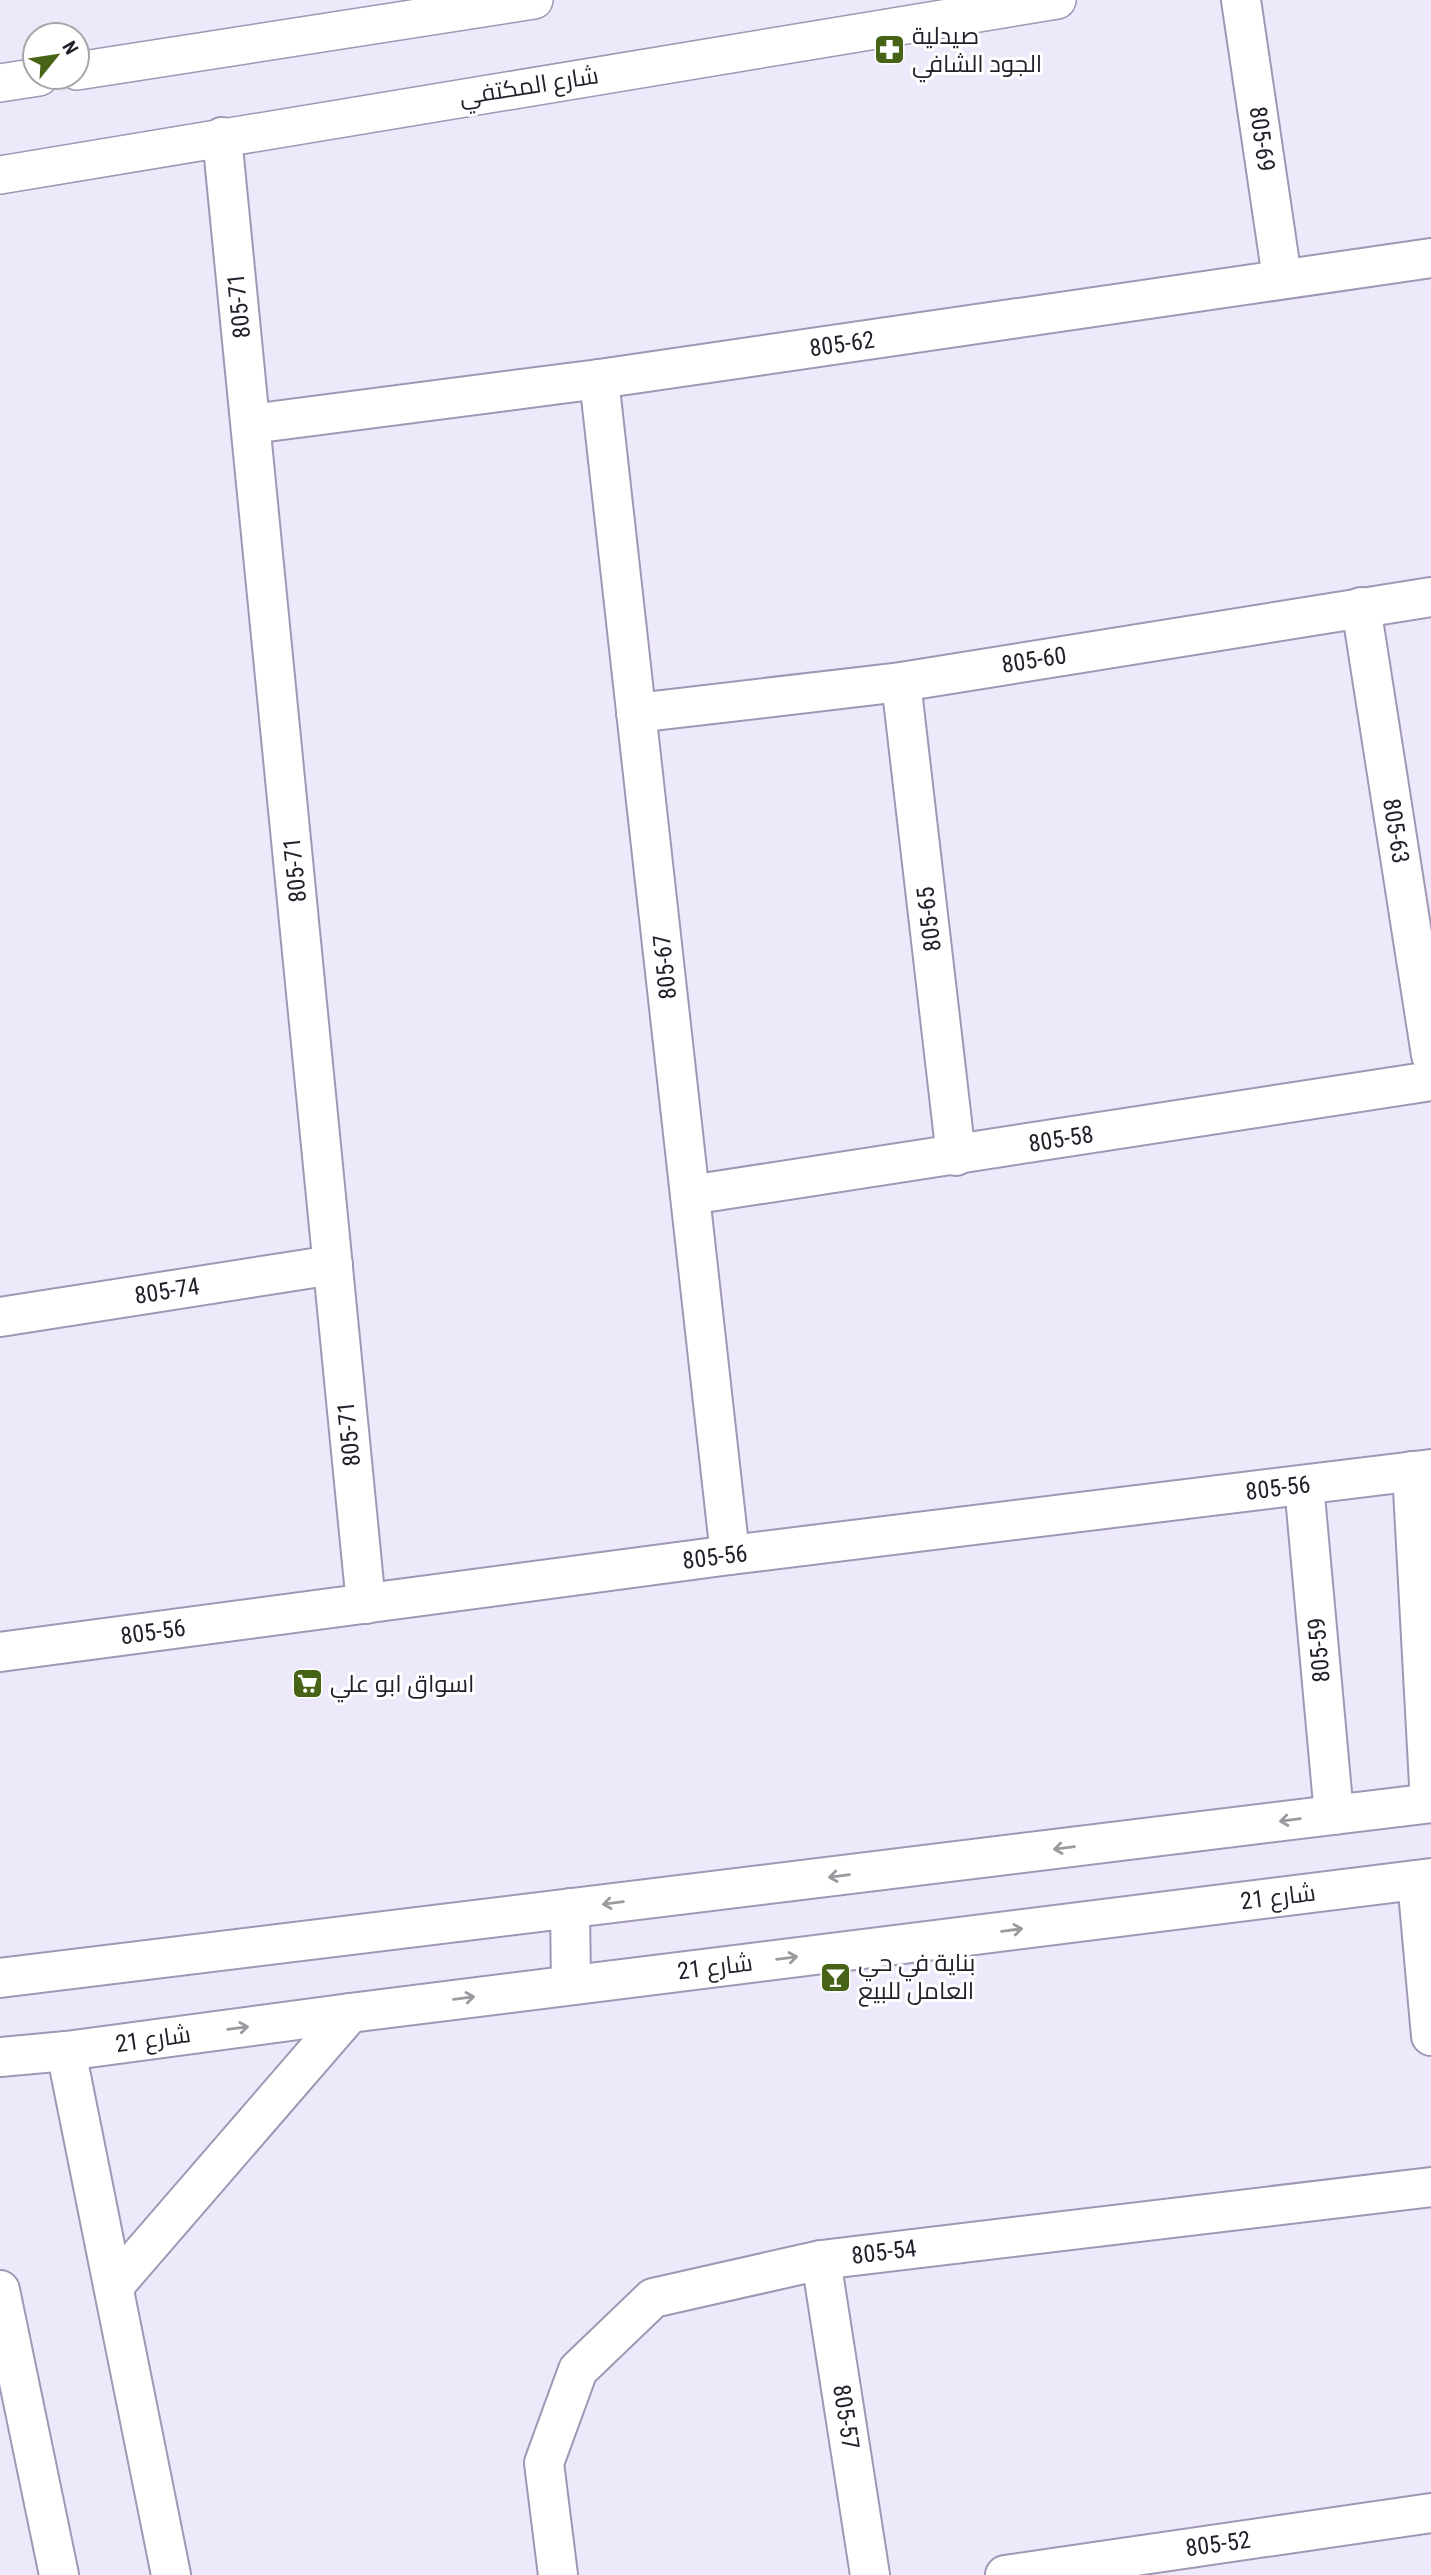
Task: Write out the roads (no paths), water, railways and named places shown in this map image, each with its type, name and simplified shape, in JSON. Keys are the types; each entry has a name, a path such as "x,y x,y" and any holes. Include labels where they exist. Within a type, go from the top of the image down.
{"street":[{"path":"91,69 534,0"},
{"name":"شارع المكتفي","path":"0,175 222,136 1058,0"},
{"name":"805-69","path":"1241,0 1282,278"},
{"path":"0,83 21,80"},
{"name":"805-71","path":"222,136 366,1604"},
{"name":"805-62","path":"251,424 599,379 1431,258"},
{"name":"805-67","path":"599,379 730,1555"},
{"name":"805-60","path":"636,713 901,682 1431,597"},
{"name":"805-63","path":"1361,607 1431,1055"},
{"name":"805-65","path":"901,682 956,1156"},
{"name":"805-58","path":"690,1195 1431,1081"},
{"name":"805-74","path":"0,1317 333,1265"},
{"path":"0,1976 1431,1803 1422,1470"},
{"name":"805-56","path":"0,1652 730,1555 1422,1470"},
{"name":"805-59","path":"1304,1485 1334,1815"},
{"path":"1424,1879 1431,2036"},
{"name":"شارع 21","path":"0,2057 66,2051 350,2012 1424,1879"},
{"path":"570,1908 571,1985"},
{"path":"114,2286 350,2012"},
{"path":"66,2051 171,2575"},
{"name":"805-54","path":"558,2575 544,2463 578,2370 653,2298 821,2260 1431,2187"},
{"name":"805-57","path":"821,2260 870,2575"},
{"path":"0,2297 59,2575"},
{"name":"805-52","path":"1005,2575 1207,2561 1431,2513"}],"place":[{"name":"صيدلية الجود الشافي","path":"889,50"},
{"name":"اسواق ابو علي","path":"307,1684"},
{"name":"بناية في حي العامل للبيع","path":"835,1977"}]}
